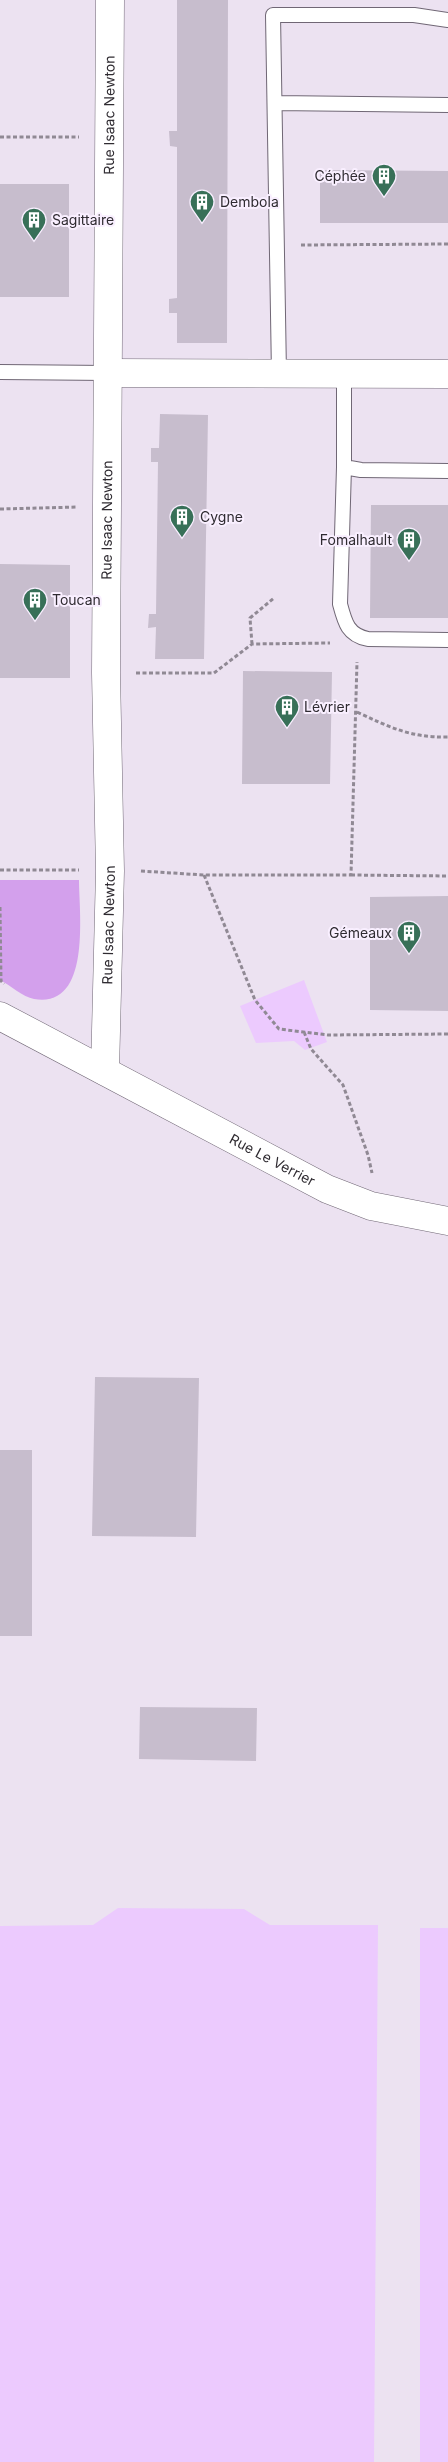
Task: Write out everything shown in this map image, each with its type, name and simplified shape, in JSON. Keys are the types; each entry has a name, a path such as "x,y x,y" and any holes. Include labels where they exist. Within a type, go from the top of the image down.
{"street":[{"name":"Rue Isaac Newton","path":"105,1071 110,871 106,673 106,507 110,0"},
{"path":"108,373 448,374"},
{"path":"6,1019 105,1071"},
{"name":"Rue Le Verrier","path":"105,1071 327,1188 371,1206 448,1220"}],"lane":[{"path":"279,374 273,15 414,15 448,20"},
{"path":"275,104 448,105"},
{"path":"0,372 108,373"},
{"path":"344,374 344,467 340,604 344,620 350,632 358,637 368,639 448,640"},
{"path":"344,467 361,470 448,471"}],"path":[{"path":"0,137 110,138"},
{"path":"277,246 448,244"},
{"path":"0,509 106,507"},
{"path":"252,644 250,618 274,598"},
{"path":"106,673 214,672 252,644 336,643"},
{"path":"351,875 357,712 357,654"},
{"path":"357,712 397,731 422,737 448,737"},
{"path":"0,870 110,871 204,875 448,876"},
{"path":"204,875 255,1000 278,1029 328,1035 448,1034"},
{"path":"0,907 1,980 19,1003 6,1019"},
{"path":"304,1032 311,1049 342,1085 368,1155 375,1188 371,1206"}],"shaded area":[{"path":"0,880 79,880 80,935 78,956 74,974 66,989 53,998 30,998 0,980"},
{"path":"304,980 327,1042 305,1050 294,1041 256,1043 240,1006"},
{"path":"118,1908 244,1909 270,1925 378,1925 374,2462 0,2462 0,1926 93,1925"},
{"path":"420,1928 448,1928 448,2462 420,2462"}],"building":[{"name":"Dembola","path":"177,0 228,0 227,343 177,343 177,313 169,313 169,299 177,298 177,147 170,146 169,131 177,131"},
{"name":"Céphée","path":"320,170 448,171 448,223 320,223"},
{"name":"Sagittaire","path":"0,184 69,184 69,297 0,297"},
{"name":"Cygne","path":"160,414 208,415 204,659 155,659 156,627 148,628 149,614 156,614 158,462 151,462 151,448 159,448"},
{"name":"Fomalhault","path":"371,505 448,505 448,618 370,618"},
{"name":"Toucan","path":"0,564 70,565 70,678 0,678"},
{"name":"Lévrier","path":"243,671 332,672 330,784 242,784"},
{"name":"Gémeaux","path":"448,896 448,1011 370,1010 370,897"},
{"path":"95,1377 199,1378 196,1537 92,1536"},
{"path":"0,1450 32,1450 32,1636 0,1636"},
{"path":"140,1707 257,1708 256,1761 139,1759"}],"place":[{"name":"Céphée","path":"384,197"},
{"name":"Dembola","path":"202,223"},
{"name":"Sagittaire","path":"34,241"},
{"name":"Cygne","path":"182,538"},
{"name":"Fomalhault","path":"409,561"},
{"name":"Toucan","path":"35,621"},
{"name":"Lévrier","path":"287,728"},
{"name":"Gémeaux","path":"409,954"}]}
